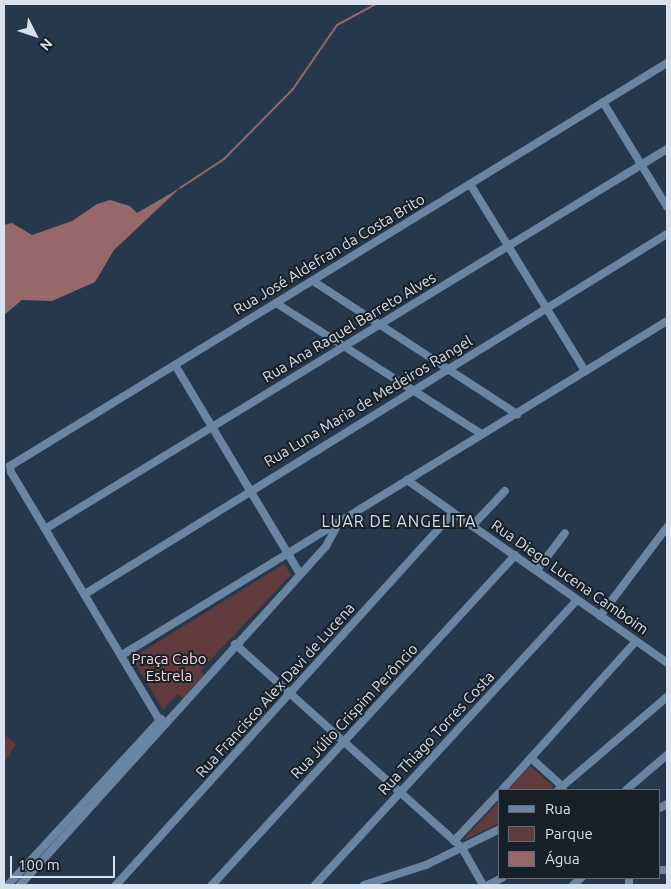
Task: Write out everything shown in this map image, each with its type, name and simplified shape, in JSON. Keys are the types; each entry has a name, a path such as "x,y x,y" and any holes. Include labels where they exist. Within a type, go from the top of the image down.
{"street":[{"name":"Rua José Aldefran da Costa Brito","path":"45,529 11,472 13,463 313,281 667,62"},
{"path":"603,102 667,207"},
{"name":"Rua Ana Raquel Barreto Alves","path":"45,529 667,149"},
{"path":"470,184 585,371"},
{"name":"Rua Luna Maria de Medeiros Rangel","path":"85,594 249,490 448,370 667,234"},
{"path":"313,281 517,414"},
{"path":"276,303 482,434"},
{"path":"122,655 337,526 406,480 667,322"},
{"path":"175,364 300,574"},
{"name":"Rua Diego Lucena Camboim","path":"406,480 666,661"},
{"path":"472,526 504,491"},
{"name":"Rua Francisco Alex Davi de Lucena","path":"116,885 454,513"},
{"path":"8,885 174,711 326,546 337,526"},
{"path":"600,616 667,527"},
{"path":"45,529 161,723"},
{"path":"537,570 565,533"},
{"name":"Rua Júlio Crispim Perôncio","path":"212,885 515,555"},
{"name":"Rua Thiago Torres Costa","path":"315,885 577,600"},
{"path":"503,789 636,641"},
{"path":"235,644 399,794 462,848 483,885"},
{"path":"531,758 560,788 667,697"},
{"path":"20,885 161,723"},
{"path":"627,789 667,755"},
{"path":"454,841 498,794"},
{"path":"364,885 426,865 498,830"},
{"path":"488,885 500,879"}],"green space":[{"name":"Praça Cabo Estrela","path":"284,564 291,575 200,671 204,675 183,698 178,694 163,710 132,658"},
{"path":"7,736 16,744 4,763 4,738"},
{"path":"530,766 554,787 551,789 509,789"},
{"path":"498,802 498,824 462,841"}],"water":[{"path":"180,188 114,250 95,282 52,301 22,300 4,315 4,225 12,223 32,235 72,221 97,204 110,200 130,206 137,213"}],"waterway":[{"path":"180,188 224,159 293,89 337,25 376,4"}],"district":[{"name":"LUAR DE ANGELITA","path":"399,521"}]}
